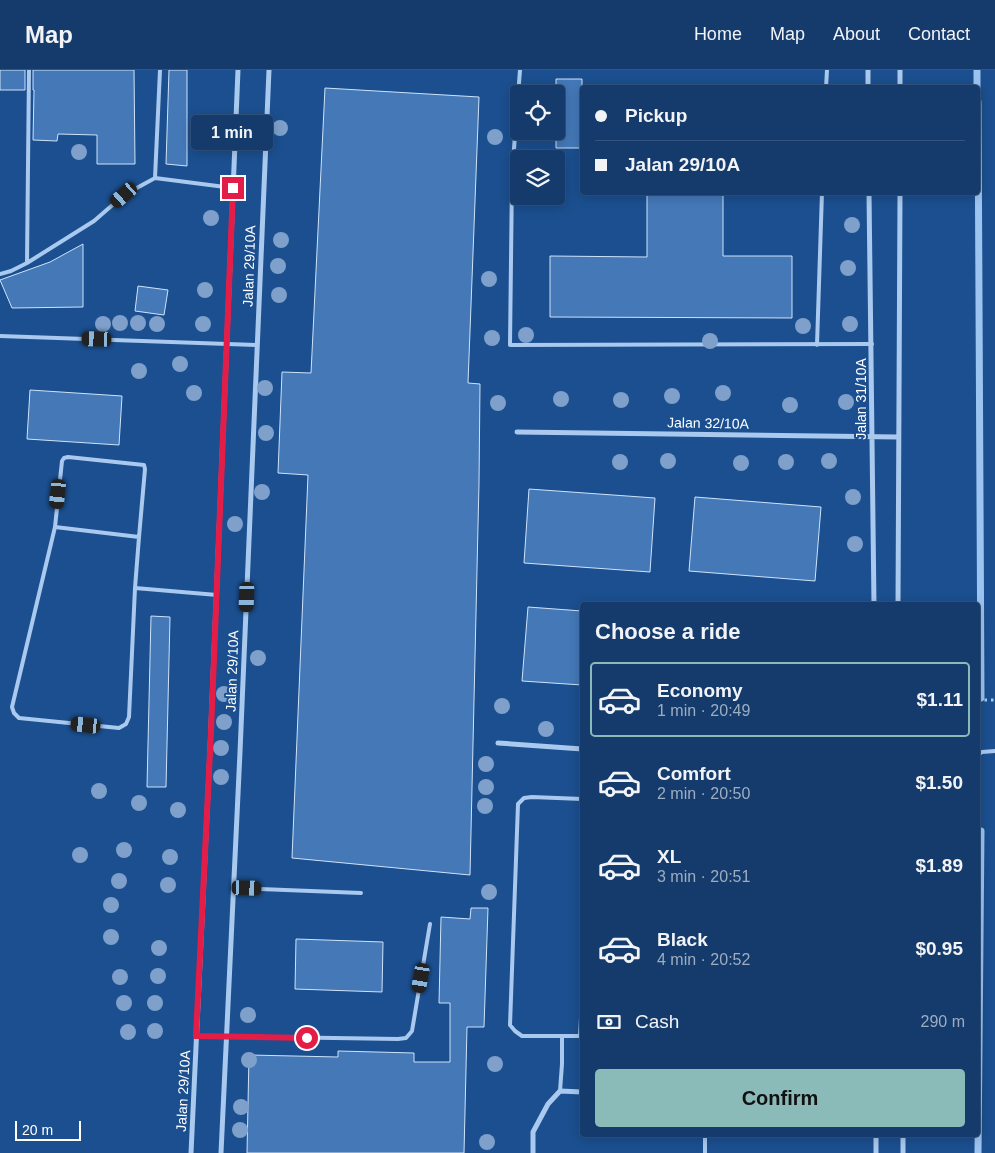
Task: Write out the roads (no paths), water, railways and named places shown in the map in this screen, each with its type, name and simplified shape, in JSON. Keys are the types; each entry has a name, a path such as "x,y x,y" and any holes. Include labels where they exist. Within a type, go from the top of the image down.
{"street":[{"name":"Jalan 29/10A","path":"191,1153 217,595 238,70"},
{"name":"Jalan 29/10A","path":"221,1153 269,70"},
{"path":"868,70 868,85"},
{"path":"900,70 900,85"},
{"name":"Jalan 31/10A","path":"869,195 874,602"},
{"path":"898,602 900,195"},
{"name":"Jalan 32/10A","path":"517,432 898,436"},
{"path":"498,743 580,749"},
{"path":"533,1153 533,1132 548,1104 560,1091 580,1092"},
{"path":"876,1137 876,1153"},
{"path":"903,1137 903,1153"}],"lane":[{"path":"27,263 29,70"},
{"path":"156,178 160,70"},
{"path":"520,70 512,175 510,345 872,344"},
{"path":"826,85 827,70"},
{"path":"0,274 27,263 94,221 124,195 156,178 233,188"},
{"path":"817,345 822,195"},
{"path":"0,336 257,345"},
{"path":"68,456 144,465 139,537 129,717 126,724 119,728 19,718 14,713 12,707 55,527 62,461 64,458 68,456"},
{"path":"55,527 139,537"},
{"path":"135,588 217,595"},
{"path":"980,754 995,751"},
{"path":"580,799 532,797 524,798 518,804 510,1025 522,1036 580,1036"},
{"path":"234,888 361,893"},
{"path":"196,1036 406,1038 412,1031 430,924"},
{"path":"560,1091 562,1036"},
{"path":"705,1137 705,1153"}],"waterway":[{"path":"977,70 977,85"},
{"path":"978,195 981,698"},
{"path":"980,938 981,831"},
{"path":"978,1137 978,1153"}]}
